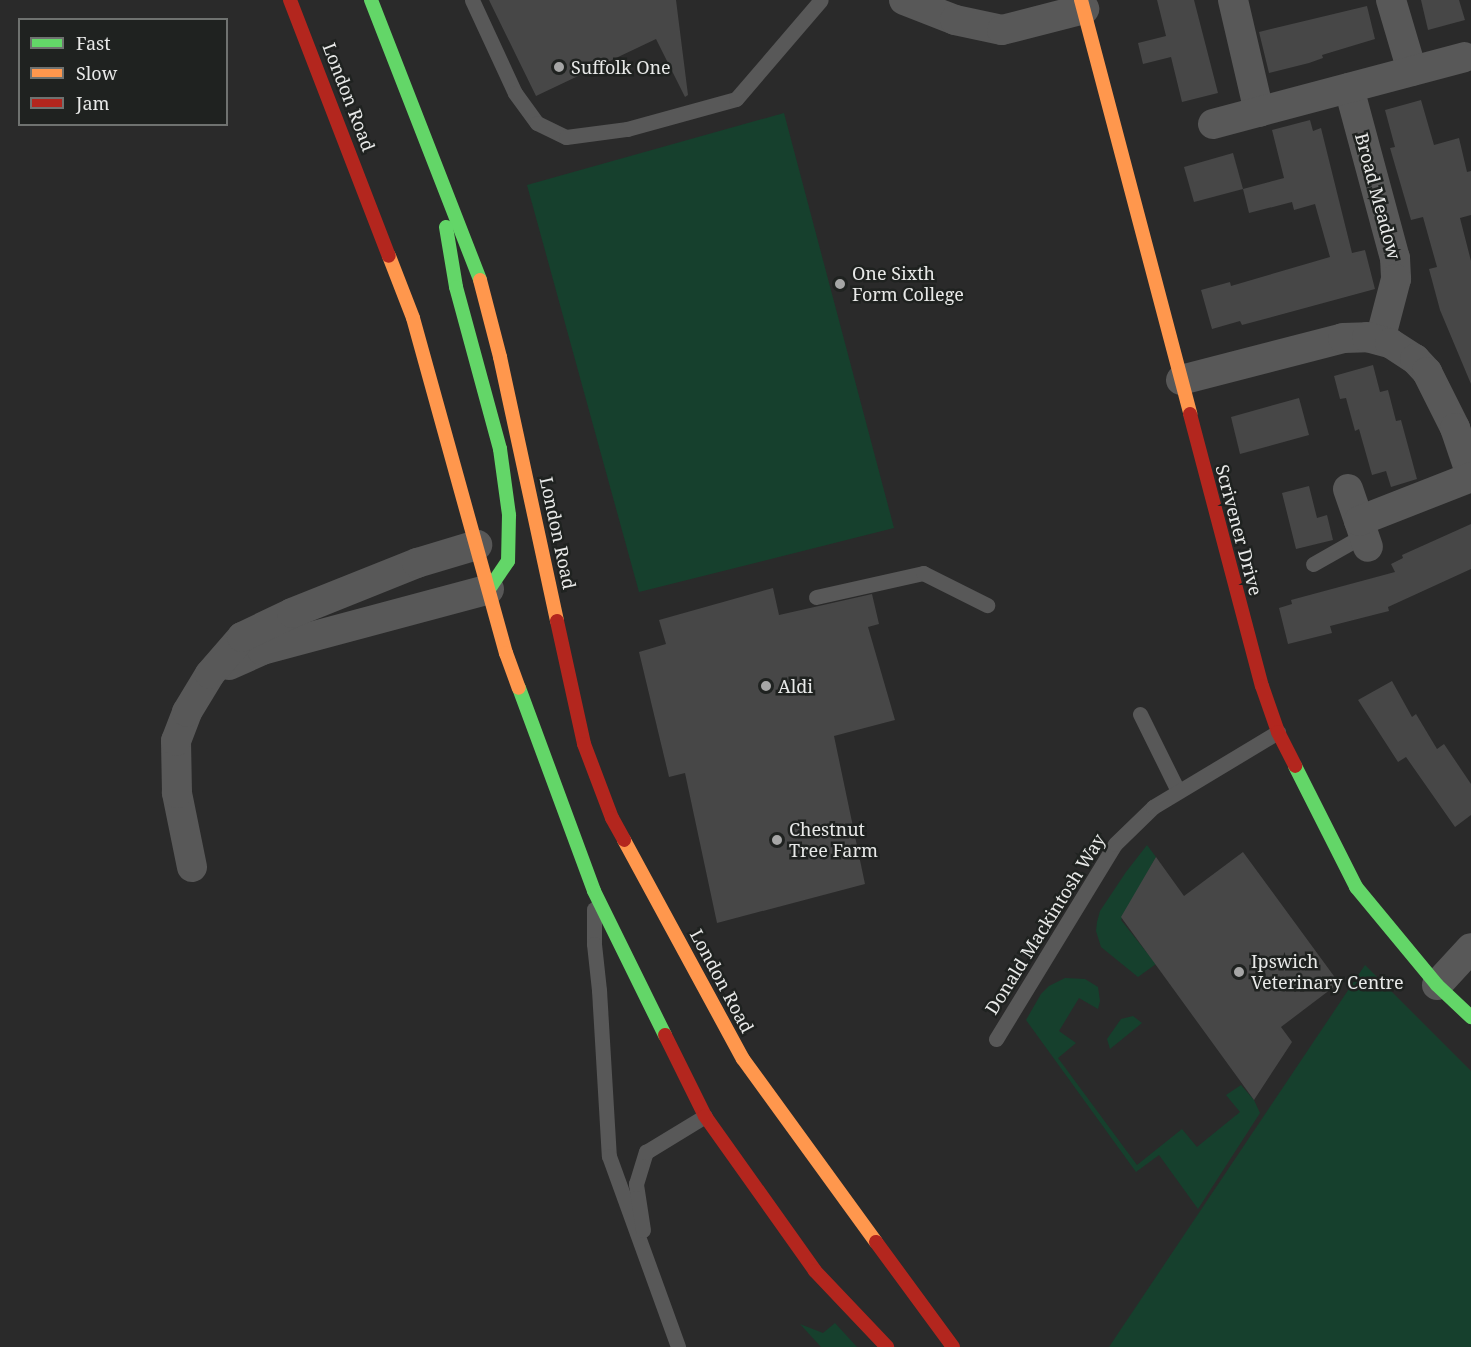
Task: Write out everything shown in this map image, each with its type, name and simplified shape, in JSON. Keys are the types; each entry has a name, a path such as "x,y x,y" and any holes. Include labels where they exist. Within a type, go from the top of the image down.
{"main road":[{"name":"London Road","path":"291,0 412,318 498,556 489,590 506,653 594,891 705,1116"},
{"name":"London Road","path":"371,0 476,265 491,323 584,744 612,818 743,1059 953,1347"},
{"name":"Scrivener Drive","path":"1082,5 1262,686 1278,732 1356,887 1437,985 1471,1017"},
{"path":"434,157 456,287 500,449 509,515 489,590"},
{"path":"534,585 560,633"},
{"path":"705,1116 815,1271 887,1347"}],"street":[{"path":"904,0 955,20 1002,30 1082,5"},
{"path":"1233,0 1259,112"},
{"path":"1392,0 1412,71"},
{"path":"1213,124 1464,57"},
{"name":"Broad Meadow","path":"1349,88 1395,258 1396,279 1380,340"},
{"path":"1181,380 1343,338 1380,340 1398,346 1427,372 1455,428 1471,476 1364,534 1348,489"},
{"path":"192,867 177,793 176,741 187,712 210,674 242,637 292,613 417,563 498,556"},
{"path":"210,674 262,650 489,590"},
{"path":"1437,985 1471,948"}],"lane":[{"path":"472,0 515,93 537,123 566,137 627,129 736,99 821,0"},
{"path":"1313,564 1364,534"},
{"path":"816,597 923,573 987,605"},
{"path":"1140,714 1178,791"},
{"name":"Donald Mackintosh Way","path":"996,1039 1115,844 1154,807 1278,732"},
{"name":"London Road","path":"594,891 594,944 609,1156 678,1347"},
{"name":"London Road","path":"647,1262 636,1184 646,1152 705,1116"}],"green space":[{"path":"784,113 894,528 639,592 527,185"},
{"path":"1147,845 1156,857 1121,920 1156,964 1138,977 1101,947 1096,931 1100,911"},
{"path":"1365,965 1471,1071 1471,1347 1109,1347"},
{"path":"1065,978 1085,979 1098,987 1100,1001 1098,1009 1079,998 1059,1031 1076,1043 1058,1058 1137,1165 1182,1129 1197,1147 1240,1112 1226,1095 1241,1085 1254,1100 1260,1113 1198,1209 1159,1155 1136,1172 1026,1020 1041,994 1049,986"},
{"path":"1133,1016 1142,1023 1110,1049 1107,1039 1121,1019"},
{"path":"835,1323 857,1347 821,1347 800,1324 823,1333"}],"building":[{"name":"Suffolk One","path":"489,0 676,0 688,95 685,97 656,39 536,96"},
{"path":"1157,0 1194,0 1218,93 1182,102 1171,57 1143,64 1138,43 1166,36"},
{"path":"1421,0 1459,0 1465,20 1428,30"},
{"path":"1367,6 1375,39 1322,55 1323,58 1309,63 1269,73 1259,32"},
{"path":"1421,100 1434,145 1459,138 1467,172 1471,171 1471,215 1460,218 1471,261 1471,384 1440,310 1429,269 1437,267 1423,217 1411,220 1390,148 1395,147 1385,110"},
{"path":"1310,120 1313,131 1321,128 1352,253 1365,250 1375,289 1242,325 1240,321 1212,329 1201,290 1230,282 1231,286 1330,257 1315,204 1294,210 1292,202 1249,213 1243,189 1284,178 1272,130"},
{"path":"1233,153 1243,189 1194,202 1184,167"},
{"path":"1373,365 1380,392 1388,390 1396,421 1401,420 1417,479 1391,487 1386,471 1372,475 1359,429 1355,431 1346,398 1340,399 1334,376"},
{"path":"1299,398 1309,435 1240,454 1231,417"},
{"path":"1309,486 1317,518 1327,515 1333,540 1296,549 1282,493"},
{"path":"1471,524 1471,569 1388,607 1389,611 1330,626 1332,633 1288,644 1279,608 1292,604 1291,600 1395,572 1391,564 1403,558 1402,555"},
{"path":"773,588 779,615 872,594 879,624 868,627 895,720 834,736 865,884 717,923 685,773 669,777 639,652 666,644 659,620"},
{"path":"1392,681 1412,717 1416,714 1437,749 1444,744 1471,784 1471,815 1455,827 1406,757 1398,762 1358,700"},
{"name":"Ipswich Veterinary Centre","path":"1243,852 1339,983 1281,1027 1292,1042 1254,1100 1121,917 1156,857 1184,896"}],"traffic: fast":[{"path":"371,0 480,280"},
{"path":"446,227 456,287 500,449 509,515 508,561 489,589"},
{"path":"519,688 594,891 665,1035"},
{"path":"1295,766 1356,887 1437,985 1471,1017"}],"traffic: slow":[{"path":"1081,0 1190,414"},
{"path":"389,256 413,318 506,653 519,688"},
{"path":"480,280 500,357 557,621"},
{"path":"624,840 743,1059 876,1242"}],"traffic: jam":[{"path":"290,0 389,256"},
{"path":"1190,414 1262,686 1278,732 1295,766"},
{"path":"557,621 584,744 612,818 624,840"},
{"path":"665,1035 705,1116 815,1271 887,1347"},
{"path":"876,1242 953,1347"}],"place":[{"name":"Suffolk One","path":"559,67"},
{"name":"One Sixth Form College","path":"840,284"},
{"name":"Aldi","path":"766,686"},
{"name":"Chestnut Tree Farm","path":"777,840"},
{"name":"Ipswich Veterinary Centre","path":"1239,972"}]}
